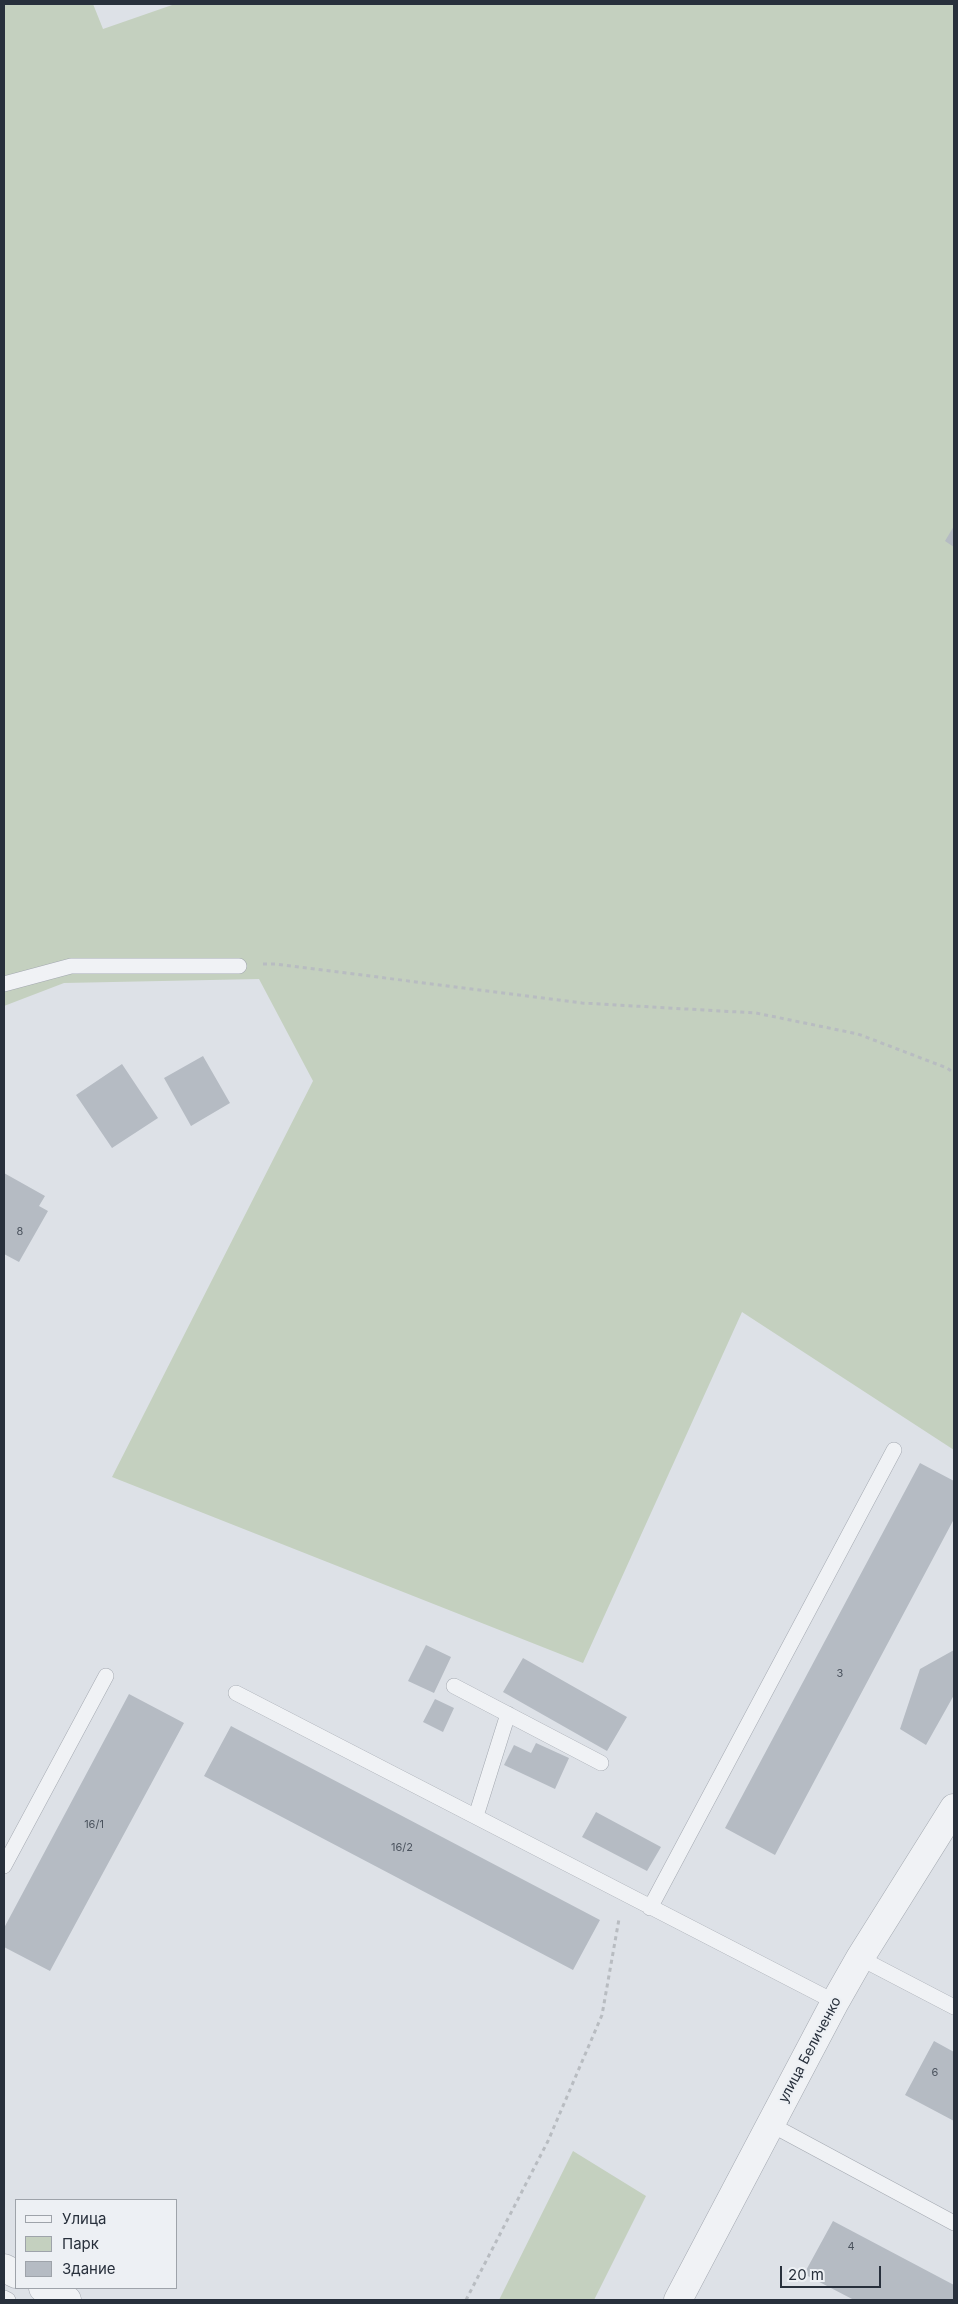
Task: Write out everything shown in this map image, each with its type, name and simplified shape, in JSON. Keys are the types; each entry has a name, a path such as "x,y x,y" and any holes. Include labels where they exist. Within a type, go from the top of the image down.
{"street":[{"name":"улица Беличенко","path":"678,2300 835,2002 860,1958 954,1808"},
{"path":"45,2289 67,2300"}],"lane":[{"path":"4,984 71,966 239,966"},
{"path":"650,1908 894,1450"},
{"path":"4,1866 106,1676"},
{"path":"454,1686 601,1763"},
{"path":"236,1693 835,2002"},
{"path":"476,1816 508,1714"},
{"path":"860,1958 954,2007"},
{"path":"770,2124 954,2223"},
{"path":"4,2298 8,2300"}],"path":[{"path":"239,966 275,964 582,1003 756,1013 858,1034 947,1068 954,1073"},
{"path":"466,2300 548,2141 602,2015 623,1894"}],"green space":[{"path":"4,4 93,4 103,29 175,4 954,4 954,1450 742,1312 583,1663 112,1477 313,1081 259,979 64,983 4,1006"},
{"path":"573,2151 646,2196 594,2300 499,2300"}],"building":[{"path":"954,526 954,547 945,541"},
{"path":"203,1056 230,1103 191,1126 164,1078"},
{"path":"122,1064 158,1118 112,1148 76,1095"},
{"path":"4,1173 45,1196 39,1206 48,1211 19,1262 4,1254"},
{"path":"920,1463 954,1481 954,1519 775,1855 725,1828"},
{"path":"426,1645 451,1657 434,1693 408,1681"},
{"path":"954,1650 954,1695 926,1745 900,1729 920,1669"},
{"path":"523,1658 627,1717 607,1751 503,1692"},
{"path":"129,1694 184,1723 50,1971 4,1947 4,1928"},
{"path":"435,1699 454,1708 443,1732 423,1722"},
{"path":"231,1726 600,1920 573,1970 204,1776"},
{"path":"536,1743 569,1758 555,1789 504,1765 514,1745 531,1753"},
{"path":"596,1812 661,1847 647,1871 582,1837"},
{"path":"934,2041 954,2052 954,2121 905,2095"},
{"path":"833,2221 954,2285 954,2300 854,2300 804,2274"}]}
